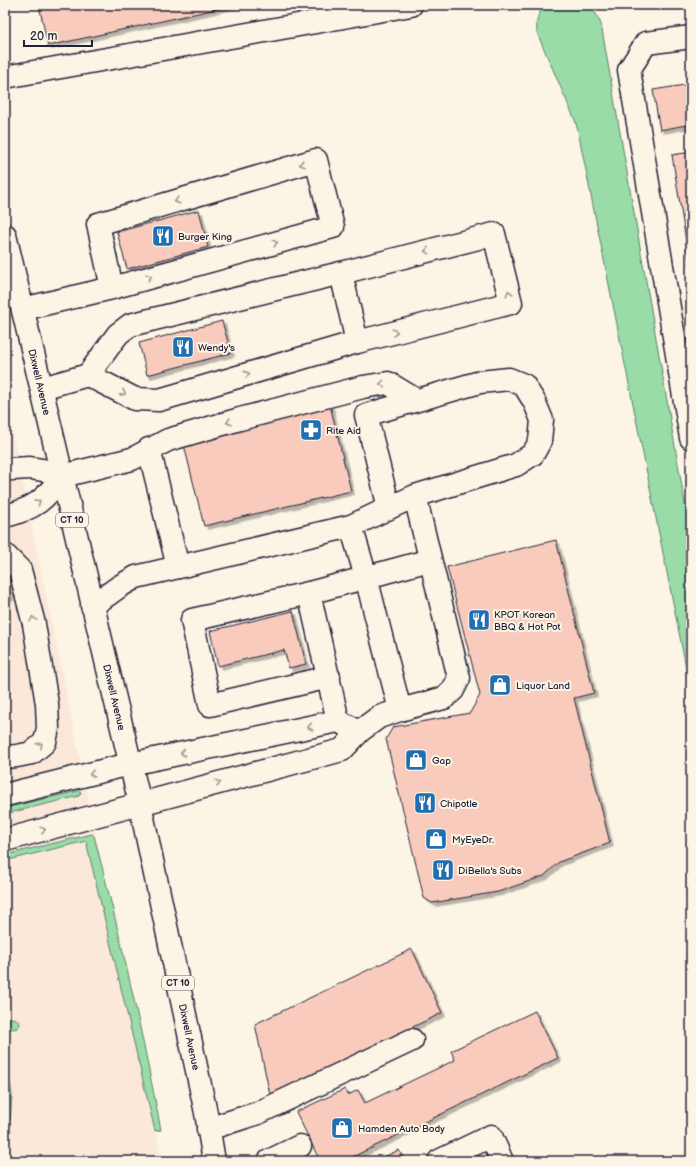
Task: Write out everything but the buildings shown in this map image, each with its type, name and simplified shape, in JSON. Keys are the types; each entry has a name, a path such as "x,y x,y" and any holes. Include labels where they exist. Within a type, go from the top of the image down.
{"main road":[{"path":"5,77 411,5"},
{"path":"691,37 646,43 629,70 691,438"},
{"path":"23,309 112,288 333,227 316,160 98,224 112,288"},
{"path":"42,388 88,375 118,334 130,325 494,234 512,303 357,342 159,400 135,399 88,375"},
{"name":"Dixwell Avenue","path":"5,235 10,281 23,309 140,804 214,1161"},
{"path":"341,273 357,342"},
{"path":"92,606 120,586 136,577 351,526 415,496 516,466 533,454 540,441 542,420 534,401 524,385 509,379 480,382 366,415 389,508"},
{"path":"5,470 30,468 49,471 62,476 132,459 168,440 240,419 362,387 388,383 416,400"},
{"path":"149,449 178,567"},
{"path":"5,516 22,512 38,503 51,491 62,476"},
{"path":"5,840 342,750 360,731 379,717 444,698 453,690 459,678 415,496"},
{"path":"351,526 366,577 400,710"},
{"path":"5,555 20,570 34,624 47,704 48,728 45,742 32,753 5,757"},
{"path":"328,677 210,705 192,620 309,593 430,560"},
{"path":"309,593 338,721"},
{"path":"5,795 130,764 338,721 360,731"},
{"path":"208,1129 258,1113 412,1040"},
{"path":"439,1161 491,1136 502,1161"},
{"path":"269,1161 300,1146"}],"shaded area":[{"path":"5,397 96,836 162,1161 5,1161"}],"green space":[{"path":"545,5 597,5 594,10 601,24 691,538 691,692 578,131 575,120 537,33 538,18"},
{"path":"78,791 81,792 79,796 5,814 5,808"},
{"path":"92,834 94,836 104,872 122,946 161,1130 155,1131 86,841 5,861 5,855"},
{"path":"10,1018 16,1019 20,1024 18,1028 5,1030 5,1021"},
{"path":"5,1052 12,1095 10,1120 5,1119"}],"place":[{"name":"Burger King","path":"163,236"},
{"name":"Wendy's","path":"183,347"},
{"name":"Rite Aid","path":"311,430"},
{"name":"KPOT Korean BBQ & Hot Pot","path":"479,620"},
{"name":"Liquor Land","path":"500,685"},
{"name":"Gap","path":"416,760"},
{"name":"Chipotle","path":"425,803"},
{"name":"MyEyeDr.","path":"436,839"},
{"name":"DiBella's Subs","path":"443,870"},
{"name":"Hamden Auto Body","path":"342,1128"}]}
